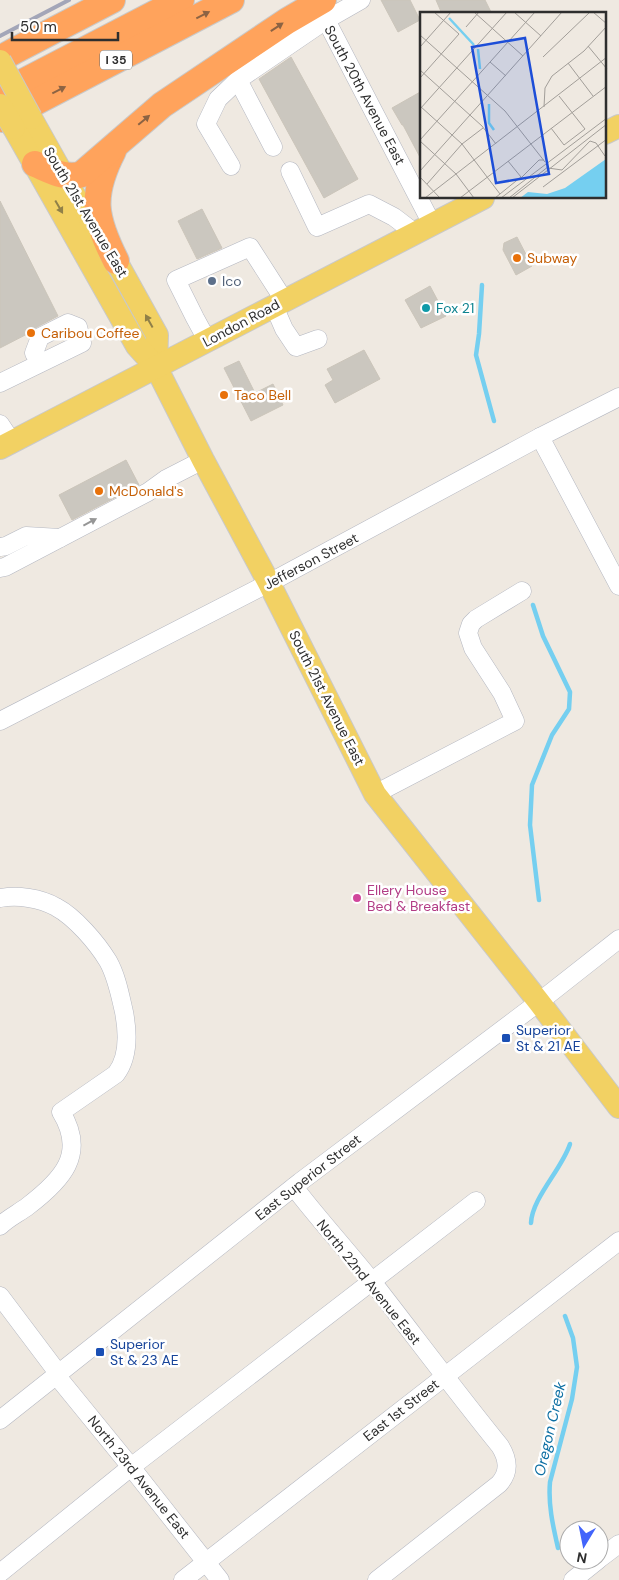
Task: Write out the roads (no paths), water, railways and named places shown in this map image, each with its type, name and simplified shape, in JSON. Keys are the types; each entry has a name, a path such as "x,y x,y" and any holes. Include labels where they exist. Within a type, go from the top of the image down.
{"highway":[{"path":"0,60 21,47 112,0"},
{"name":"I 35","path":"0,94 182,0"},
{"name":"I 35","path":"15,122 231,0"},
{"path":"35,164 63,175 76,176 82,174 170,99 287,21 324,10"},
{"path":"116,261 102,232 98,218 98,204 99,190 104,171 119,141"}],"main road":[{"name":"South 21st Avenue East","path":"0,60 15,122 35,164 137,346 156,367 269,583 375,794 619,1107"},
{"name":"South 21st Avenue East","path":"0,105 63,175 96,234 116,261 157,335 156,367"},
{"path":"606,132 619,126"},
{"name":"London Road","path":"4,438 156,367 481,199"}],"street":[{"path":"231,166 206,124 218,99 238,80 324,10 361,0"},
{"name":"South 20th Avenue East","path":"324,10 424,228"},
{"path":"238,80 273,147"},
{"path":"290,171 317,227 369,204 394,217 424,228"},
{"path":"207,340 176,280 250,247 279,303 284,329 296,346 318,339"},
{"path":"0,383 40,364"},
{"name":"Jefferson Street","path":"0,721 269,583 540,437 619,397"},
{"path":"540,437 619,586"},
{"path":"0,568 148,492 166,479 203,460"},
{"path":"0,546 6,546 26,536 60,538"},
{"path":"375,794 515,721 502,693 473,648 468,633 471,624 476,619 522,591"},
{"path":"0,898 32,899 54,906 86,932 108,961 114,975 121,997 126,1032 125,1058 116,1074 61,1112 68,1122 72,1138 70,1161 45,1191 0,1226"},
{"name":"East Superior Street","path":"0,1420 294,1186 539,1002 619,939"},
{"name":"North 22nd Avenue East","path":"294,1186 372,1282 505,1454 507,1461 505,1475 499,1484 377,1580"},
{"path":"0,1573 131,1467 476,1201"},
{"name":"East 1st Street","path":"183,1580 619,1241"},
{"name":"North 23rd Avenue East","path":"0,1296 57,1374 220,1580"},
{"path":"609,1552 619,1544"},
{"path":"573,1580 586,1570"}],"waterway":[{"name":"Oregon Creek","path":"482,285 476,355 494,421"},
{"name":"Oregon Creek","path":"533,605 543,636 570,692 569,709 552,735 532,785 530,825 539,900"},
{"name":"Oregon Creek","path":"531,1223 536,1204 561,1163 570,1144"},
{"name":"Oregon Creek","path":"558,1548 550,1507 550,1482 572,1399 577,1367 573,1338 565,1316"}],"railway":[{"path":"0,36 69,0"}],"place":[{"name":"Subway","path":"517,258"},
{"name":"Ico","path":"212,281"},
{"name":"Fox 21","path":"426,308"},
{"name":"Caribou Coffee","path":"31,333"},
{"name":"Taco Bell","path":"224,395"},
{"name":"McDonald's","path":"99,491"},
{"name":"Ellery House Bed & Breakfast","path":"357,898"},
{"name":"Superior St & 21 AE","path":"506,1038"},
{"name":"Superior St & 23 AE","path":"100,1352"}]}
